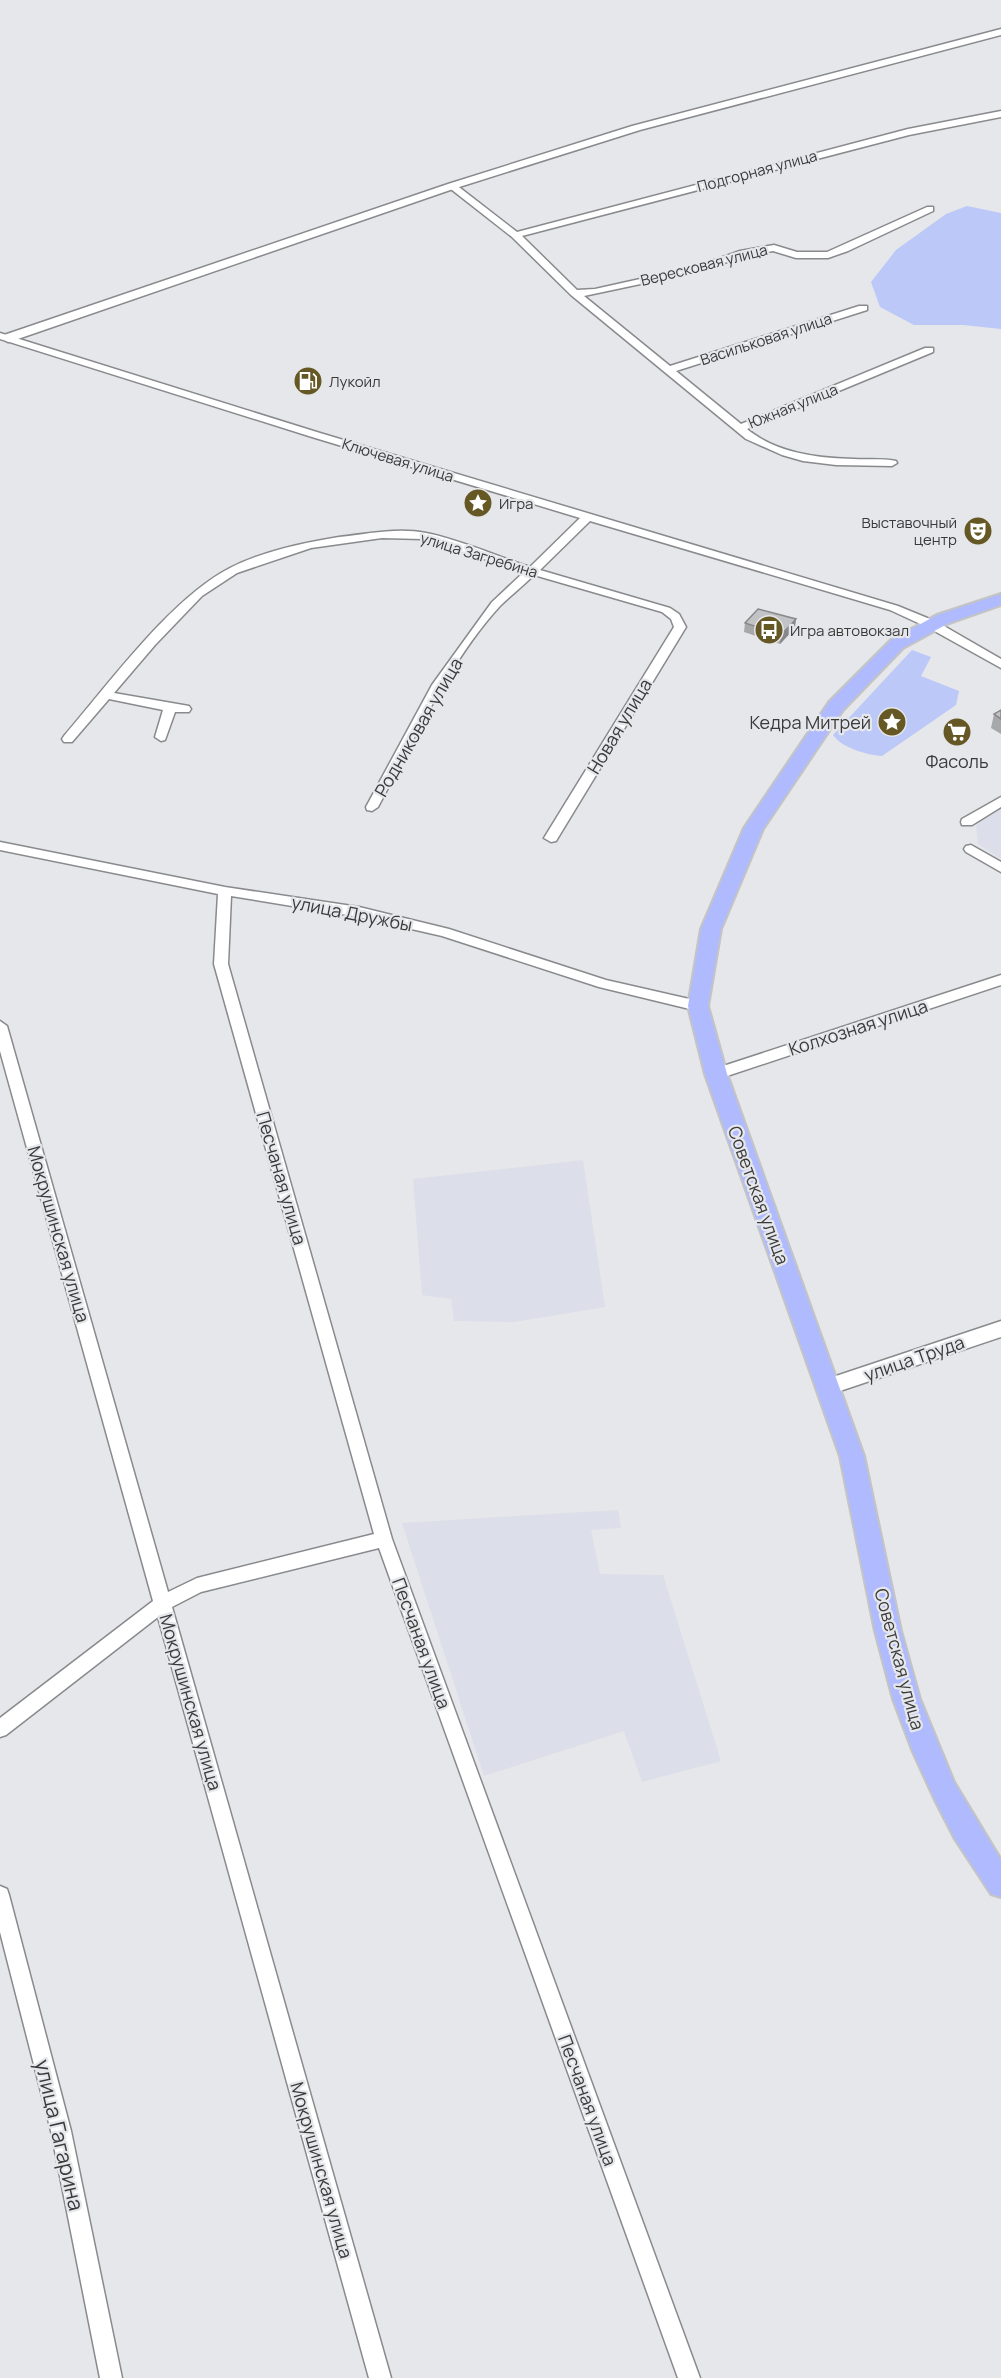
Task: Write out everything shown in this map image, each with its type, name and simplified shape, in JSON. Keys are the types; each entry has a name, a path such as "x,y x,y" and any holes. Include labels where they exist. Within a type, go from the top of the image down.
{"main road":[{"name":"Советская улица","path":"1001,599 959,613 897,644 836,706 754,828 711,929 698,1006 716,1074 852,1456 890,1638 917,1730 943,1791 983,1859 1001,1884"}],"street":[{"path":"4,337 452,186 696,111 1001,32"},
{"name":"Подгорная улица","path":"515,235 908,132 1001,114"},
{"path":"452,186 515,235 575,293 738,429"},
{"name":"Вересковая улица","path":"575,293 595,292 697,268 743,253 774,248 796,255 828,255 930,209"},
{"name":"Васильковая улица","path":"668,370 863,308"},
{"name":"Ключевая улица","path":"4,337 587,517 894,608 933,625"},
{"name":"Южная улица","path":"738,429 929,350"},
{"name":"Южная улица","path":"738,429 771,449 808,460 892,463"},
{"name":"Родниковая улица","path":"372,807 436,688 496,604 563,543 587,517"},
{"name":"улица Загребина","path":"69,739 151,642 198,594 233,571 282,552 343,539 405,534 424,536 674,614"},
{"name":"Новая улица","path":"550,838 680,627 674,614"},
{"path":"933,625 1001,664"},
{"path":"106,695 184,709"},
{"path":"161,737 170,708"},
{"path":"967,822 1001,801"},
{"name":"улица Дружбы","path":"0,846 225,891 359,912 444,932 604,984 698,1006"},
{"path":"971,849 1001,868"},
{"name":"Песчаная улица","path":"225,891 221,964 384,1539 689,2378"},
{"name":"Колхозная улица","path":"716,1074 1001,980"},
{"name":"Мокрушинская улица","path":"0,1026 380,2378"},
{"name":"улица Труда","path":"828,1387 1001,1329"},
{"path":"0,1729 164,1603 196,1585 384,1539"},
{"name":"улица Гагарина","path":"0,1895 61,2131 111,2378"}],"shaded area":[{"path":"967,206 1001,213 1001,329 963,325 914,325 880,307 871,282 896,250 946,214"},
{"path":"912,650 931,657 921,676 959,691 956,705 882,756 855,750 842,744 833,735"},
{"path":"1001,808 1001,859 978,844 976,825"},
{"path":"583,1160 605,1307 514,1322 454,1321 451,1299 422,1295 413,1179"},
{"path":"618,1510 621,1528 591,1530 600,1574 663,1575 721,1761 642,1782 624,1731 484,1776 402,1523"}],"building":[{"path":"758,609 796,619 781,635 745,623"},
{"path":"1001,710 1001,719 994,714"}],"place":[{"name":"Лукойл","path":"308,381"},
{"name":"Игра","path":"478,503"},
{"name":"Выставочный центр","path":"978,531"},
{"name":"Игра автовокзал","path":"769,630"},
{"name":"Кедра Митрей","path":"892,722"},
{"name":"Фасоль","path":"957,732"}]}
